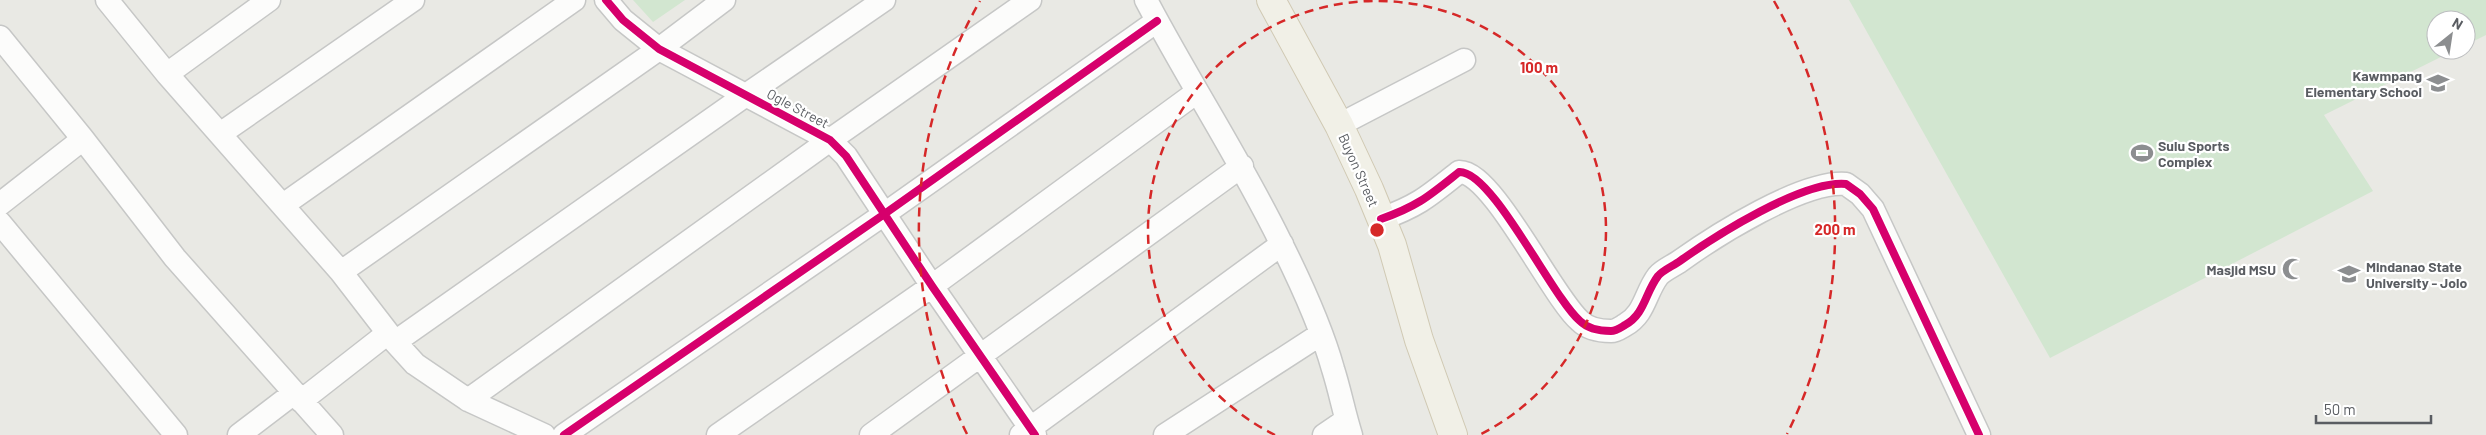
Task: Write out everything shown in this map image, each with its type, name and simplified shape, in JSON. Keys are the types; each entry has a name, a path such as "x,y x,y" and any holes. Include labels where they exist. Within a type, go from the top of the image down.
{"main road":[{"name":"Buyon Street","path":"1271,0 1339,125 1392,245 1419,340 1453,435"}],"street":[{"path":"167,74 269,0"},
{"path":"220,134 413,0"},
{"path":"283,205 574,0"},
{"name":"Ogle Street","path":"606,0 624,20 659,49 830,140 846,156 883,215 981,357 1029,433"},
{"path":"341,272 659,49 724,0"},
{"path":"239,435 391,337 884,0"},
{"path":"468,400 830,140 1030,0"},
{"path":"1146,0 1197,92 1242,166 1282,244 1321,334 1333,369 1348,428 1324,435"},
{"path":"112,2 167,74 341,272 391,337 415,364 468,400 544,435"},
{"path":"564,435 883,215 1157,21"},
{"path":"2,44 83,139 174,258 332,435"},
{"path":"1339,125 1464,60"},
{"path":"718,435 932,286 1197,92"},
{"path":"0,204 83,139"},
{"path":"871,435 1242,166"},
{"path":"1381,219 1411,209 1430,197 1459,172 1466,171 1475,176 1510,220 1565,306 1581,323 1596,330 1614,331 1634,320 1646,304 1659,275 1691,253 1767,208 1814,188 1846,184 1856,190 1873,209 1978,435"},
{"path":"0,223 176,435"},
{"path":"1029,433 1282,244"},
{"path":"1165,435 1321,334"}],"green space":[{"path":"633,0 685,0 653,22"},
{"name":"Sulu Sports Complex","path":"1849,0 2486,0 2486,35 2476,40 2476,10 2426,10 2426,60 2435,60 2324,115 2373,191 2050,358"}],"cycle path":[{"path":"606,0 623,20 659,49 830,140 846,156 932,286 1035,435"},
{"path":"564,435 883,215 1157,21"},
{"path":"1381,219 1405,210 1423,200 1459,172 1473,177 1488,191 1504,212 1568,308 1587,326 1603,331 1613,331 1625,325 1637,315 1660,274 1715,238 1784,200 1828,185 1846,184 1860,194 1873,209 1979,435"}],"place":[{"name":"Kawmpang Elementary School","path":"2438,83"},
{"name":"Sulu Sports Complex","path":"2142,153"},
{"name":"Masjid MSU","path":"2293,269"},
{"name":"Mindanao State University - Jolo","path":"2349,274"}]}
